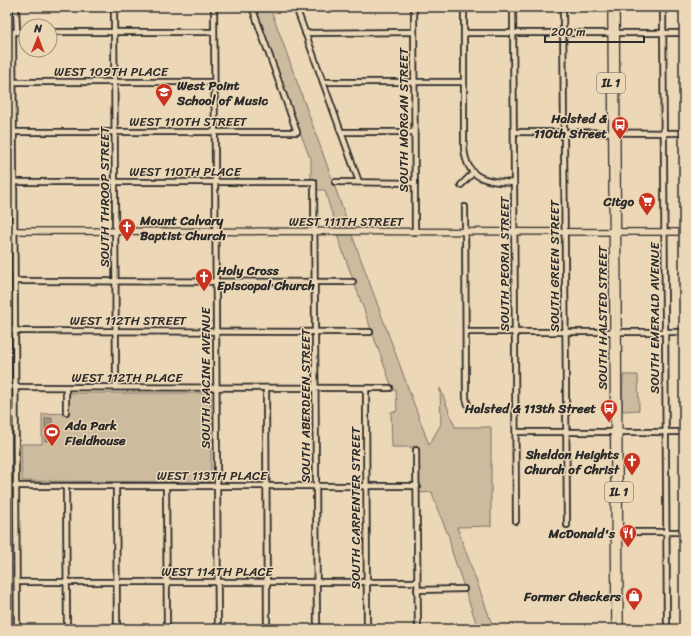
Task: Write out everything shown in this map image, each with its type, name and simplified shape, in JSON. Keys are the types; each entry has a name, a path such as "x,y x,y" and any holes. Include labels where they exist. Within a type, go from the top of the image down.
{"main road":[{"name":"SOUTH HALSTED STREET","path":"611,7 614,33"},
{"name":"SOUTH HALSTED STREET","path":"616,7 614,33 614,132 617,532 620,629"},
{"name":"WEST 111TH STREET","path":"7,231 684,232"},
{"name":"SOUTH HALSTED STREET","path":"615,629 617,532"}],"street":[{"path":"16,7 14,182 17,629"},
{"name":"SOUTH THROOP STREET","path":"114,7 116,387"},
{"name":"SOUTH RACINE AVENUE","path":"214,7 218,629"},
{"name":"WEST 110TH STREET","path":"7,132 297,132 252,7"},
{"path":"296,7 359,182"},
{"name":"SOUTH MORGAN STREET","path":"414,7 415,232"},
{"path":"464,7 465,153 467,163 473,173 489,181 514,183"},
{"name":"SOUTH PEORIA STREET","path":"513,7 516,521"},
{"name":"SOUTH GREEN STREET","path":"563,7 567,525"},
{"name":"SOUTH EMERALD AVENUE","path":"663,7 667,629"},
{"path":"7,32 15,32"},
{"path":"58,32 214,32"},
{"path":"305,33 414,32"},
{"path":"464,33 684,33"},
{"name":"WEST 109TH PLACE","path":"7,82 214,82"},
{"path":"323,82 464,82"},
{"path":"341,132 414,132"},
{"path":"514,132 684,132"},
{"path":"461,185 473,173"},
{"name":"WEST 110TH PLACE","path":"7,182 314,182"},
{"name":"SOUTH ABERDEEN STREET","path":"314,182 317,629"},
{"path":"335,182 415,182"},
{"path":"465,207 466,398 468,405"},
{"path":"15,281 353,282"},
{"name":"WEST 112TH STREET","path":"7,328 22,331 370,332"},
{"path":"466,332 684,332"},
{"name":"WEST 112TH PLACE","path":"7,387 390,388"},
{"path":"66,388 66,412"},
{"path":"266,388 267,629"},
{"name":"SOUTH CARPENTER STREET","path":"366,388 367,629"},
{"path":"516,432 684,432"},
{"path":"416,450 418,629"},
{"name":"WEST 113TH PLACE","path":"7,486 416,486"},
{"path":"66,486 67,629"},
{"path":"116,486 118,629"},
{"path":"166,486 167,629"},
{"path":"617,532 684,532"},
{"name":"WEST 114TH PLACE","path":"17,582 417,582"},
{"path":"417,590 464,589"}],"shaded area":[{"path":"7,7 15,7 15,28 13,29 7,29"},
{"path":"255,7 270,7 350,229 338,229 325,190 317,190 317,180 311,180 311,157 309,156 299,132"},
{"path":"337,235 352,235 429,445 441,424 440,388 455,427 491,427 491,526 457,527 493,627 478,628 452,552 449,537 432,492 418,493 418,447 392,447 391,412 397,411 396,390 393,390"},
{"path":"623,375 638,375 639,410 622,411"},
{"path":"68,393 211,393 211,482 22,481 21,444 42,444 42,414 69,413"},
{"path":"45,418 52,418 52,440 45,441"}],"place":[{"name":"West Point School of Music","path":"164,107"},
{"name":"Halsted & 110th Street","path":"620,140"},
{"name":"Citgo","path":"647,216"},
{"name":"Mount Calvary Baptist Church","path":"127,242"},
{"name":"Holy Cross Episcopal Church","path":"204,292"},
{"name":"Halsted & 113th Street","path":"609,423"},
{"name":"Ada Park Fieldhouse","path":"52,447"},
{"name":"Sheldon Heights Church of Christ","path":"632,476"},
{"name":"McDonald's","path":"628,548"},
{"name":"Former Checkers","path":"634,611"}]}
